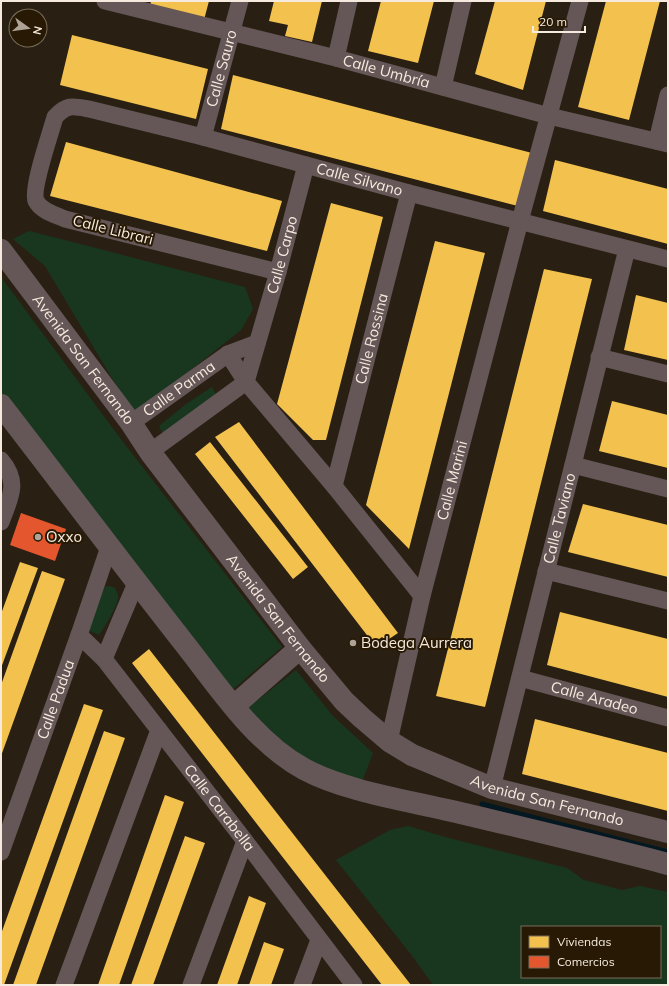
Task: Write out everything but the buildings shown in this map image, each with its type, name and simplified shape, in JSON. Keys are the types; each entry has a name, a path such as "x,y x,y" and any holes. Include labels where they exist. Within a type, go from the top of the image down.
{"street":[{"name":"Calle Umbría","path":"105,1 123,3 336,58 549,116 662,142"},
{"name":"Calle Sauro","path":"204,136 240,1"},
{"path":"336,58 349,1"},
{"path":"442,87 463,1"},
{"name":"Calle Marini","path":"389,741 422,596 520,221 580,1"},
{"path":"662,142 668,95"},
{"name":"Calle Silvano","path":"55,116 62,109 68,106 76,106 204,136 409,193 668,259"},
{"name":"Calle Librari","path":"55,116 37,181 35,193 39,206 65,218 278,272"},
{"name":"Calle Carpo","path":"246,382 278,272 306,165"},
{"name":"Calle Rossina","path":"334,486 409,193"},
{"name":"Calle Taviano","path":"492,788 627,249"},
{"name":"Avenida San Fernando","path":"1,250 131,423 150,452 300,648 344,701 362,718 389,741 412,755 492,788 668,832"},
{"path":"257,343 228,354 246,382 334,486 422,596"},
{"name":"Calle Parma","path":"131,423 228,354"},
{"path":"599,357 668,374"},
{"path":"150,452 246,382"},
{"name":"Avenida San Fernando","path":"1,405 136,583 234,706 258,734 281,754 303,769 324,778 370,792 552,834 668,864"},
{"path":"1,460 10,474 12,489 1,522"},
{"path":"573,465 668,489"},
{"name":"Calle Padua","path":"1,852 109,547"},
{"path":"546,571 668,601"},
{"path":"104,659 136,583"},
{"name":"Calle Carabella","path":"79,635 104,659 354,985"},
{"path":"234,706 300,648"},
{"name":"Calle Aradeo","path":"520,678 668,718"},
{"path":"64,985 158,730"},
{"path":"191,985 245,842"},
{"path":"302,985 319,940"}],"green space":[{"path":"29,231 245,287 253,309 241,330 134,415 45,266 13,239"},
{"path":"1,277 120,438 282,647 231,691 1,392"},
{"path":"212,387 217,396 164,436 159,426 186,404"},
{"path":"106,586 114,587 118,594 118,598 113,612 99,635 90,631 90,625 92,613"},
{"path":"296,670 332,715 373,753 360,787 312,771 245,710"},
{"path":"408,826 567,868 584,880 622,890 640,886 668,892 668,985 433,985 413,957 336,860 390,830"}],"waterway":[{"path":"482,804 668,852"}],"place":[{"name":"Oxxo","path":"38,537"},
{"name":"Bodega Aurrera","path":"353,643"}]}
